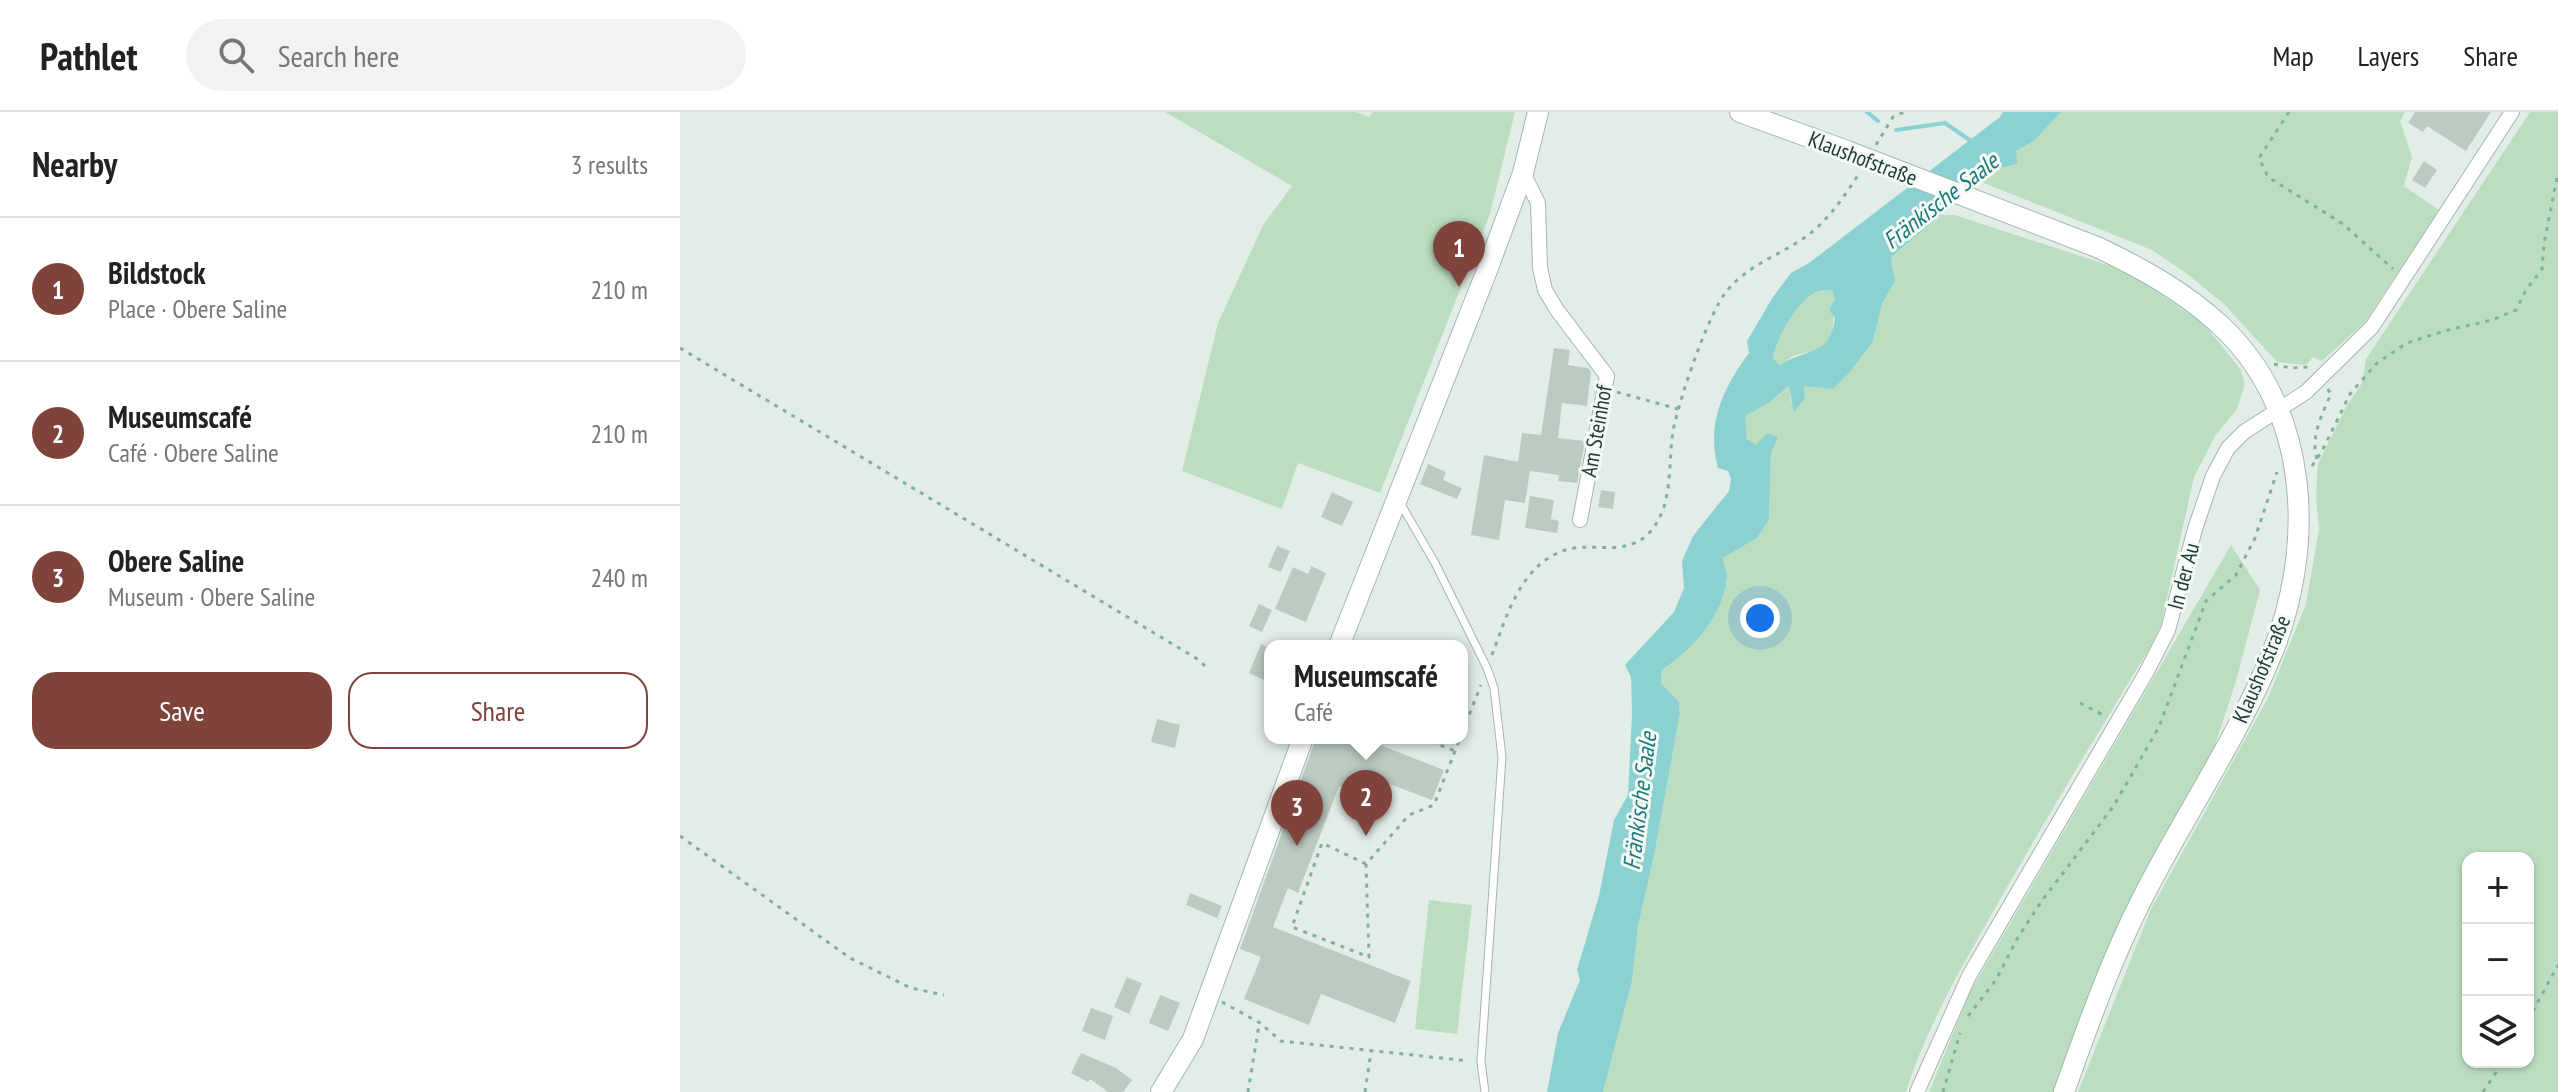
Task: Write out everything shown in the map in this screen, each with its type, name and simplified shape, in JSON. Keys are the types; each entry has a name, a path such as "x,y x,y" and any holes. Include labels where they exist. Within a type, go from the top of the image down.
{"main road":[{"path":"1341,640 1523,173 1538,112"},
{"name":"Klaushofstraße","path":"1740,112 2097,247 2151,274 2221,326 2255,369 2278,411 2296,468 2300,517 2299,547 2288,606 2271,656 2211,776 2140,903 2064,1092"},
{"path":"1161,1092 1193,1039 1301,744"}],"street":[{"name":"In der Au","path":"1917,1092 1969,976 2168,630 2195,529 2213,476 2228,448 2244,432 2306,392 2372,327 2512,112"},
{"name":"Am Steinhof","path":"1523,173 1538,203 1540,268 1545,290 1607,376 1580,520"}],"lane":[{"path":"1398,499 1435,563 1494,688 1502,757 1481,1062 1485,1092"}],"path":[{"path":"1871,153 1893,115 1904,112"},
{"path":"2289,112 2259,158 2268,177 2343,224 2404,279"},
{"path":"1468,718 1508,611 1520,588 1548,558 1562,551 1614,549 1630,545 1651,530 1664,505 1678,409 1711,319 1732,283 1803,239 1824,221 1844,197 1863,166"},
{"path":"1943,1092 1964,1021 1996,980 2041,902 2113,807 2159,727 2206,601 2236,575 2255,538 2276,473 2311,467 2350,394 2377,363 2407,343 2492,320 2516,310 2542,269 2558,172"},
{"path":"680,348 1199,660 1207,668"},
{"path":"1604,389 1678,409"},
{"path":"2080,703 2117,723"},
{"path":"1437,744 1455,751"},
{"path":"1366,864 1322,843 1292,927 1369,957 1366,864 1409,815 1434,805 1458,744"},
{"path":"680,836 850,958 911,988 944,995"},
{"path":"2534,1009 2558,965"},
{"path":"1208,997 1230,1005 1260,1023 1281,1041 1481,1062"},
{"path":"1248,1092 1260,1023"},
{"path":"1365,1092 1371,1052"},
{"path":"2483,1092 2499,1068"}],"green space":[{"path":"1165,112 1356,112 1369,117 1373,112 1515,112 1490,214 1380,493 1298,463 1282,509 1182,471 1218,323 1263,225 1292,186"},
{"path":"2061,112 2405,112 2400,121 2412,157 2404,186 2439,210 2365,322 2322,361 2313,357 2306,365 2277,362 2224,304 2152,250 1981,182 1988,171 2016,164 2016,151 2034,141"},
{"path":"2530,112 2558,112 2558,1092 2078,1092 2151,909 2268,698 2306,604 2319,529 2316,497 2318,464 2346,407 2362,383 2366,359"},
{"path":"1942,215 1955,215 2129,272 2205,325 2240,369 2245,384 2237,409 2215,436 2194,477 2161,625 1962,968 1925,1041 1906,1092 1603,1092 1632,981 1638,926 1680,713 1679,702 1661,683 1662,670 1695,642 1713,617 1725,591 1727,577 1723,558 1757,538 1769,520 1771,453 1777,437 1767,433 1757,446 1747,439 1744,415 1770,402 1790,386 1791,402 1804,386 1873,341 1882,304 1895,281 1891,257"},
{"path":"1832,290 1835,299 1832,336 1821,350 1795,355 1780,365 1773,358 1796,310 1811,295"},
{"path":"2231,545 2260,590 2236,681 2206,773 2057,1092 1929,1092 1970,992"},
{"path":"1429,900 1472,905 1457,1034 1415,1029"}],"water":[{"name":"Fränkische Saale","path":"2003,112 2061,112 2034,141 2016,151 2017,164 1988,171 1981,182 1891,257 1895,281 1882,304 1873,341 1833,389 1804,386 1805,398 1794,412 1789,386 1770,402 1745,416 1747,439 1756,445 1767,433 1778,437 1771,453 1769,520 1757,538 1723,558 1727,577 1725,591 1713,618 1695,642 1662,670 1661,683 1679,702 1680,713 1638,926 1632,981 1603,1092 1547,1092 1558,1033 1580,980 1577,970 1599,896 1614,820 1628,795 1632,714 1631,677 1625,665 1674,612 1684,588 1682,561 1693,536 1729,491 1731,479 1728,471 1718,468 1714,436 1719,407 1749,353 1747,341 1791,273 1809,263","holes":["1832,290 1835,299 1829,310 1835,318 1828,340 1816,350 1780,365 1773,358 1775,350 1796,310 1819,291"]}],"building":[{"path":"2415,112 2491,112 2466,151 2427,126 2423,132 2408,123"},
{"path":"2424,161 2437,170 2425,188 2412,180"},
{"path":"1554,348 1570,350 1568,365 1588,368 1591,372 1587,406 1562,403 1558,438 1585,441 1577,483 1558,481 1559,475 1530,471 1525,503 1505,500 1499,540 1471,535 1484,455 1518,462 1522,433 1541,435"},
{"path":"1428,464 1446,472 1443,480 1462,488 1457,499 1420,484"},
{"path":"1601,490 1615,492 1613,509 1598,507"},
{"path":"1332,492 1353,502 1342,526 1321,517"},
{"path":"1530,496 1554,500 1551,519 1559,521 1557,533 1525,528"},
{"path":"1277,546 1290,551 1281,572 1268,567"},
{"path":"1311,566 1326,573 1306,622 1275,609 1293,567 1308,574"},
{"path":"1259,604 1272,610 1262,632 1249,626"},
{"path":"1261,644 1264,645 1264,680 1249,673"},
{"path":"1157,719 1180,725 1175,748 1151,742"},
{"path":"1314,744 1377,744 1444,770 1432,800 1384,782 1378,800 1339,786 1298,893 1288,888 1273,927 1411,981 1395,1023 1321,994 1309,1025 1244,999 1261,957 1240,949"},
{"path":"1190,893 1222,906 1217,918 1186,905"},
{"path":"1127,977 1142,983 1129,1014 1114,1007"},
{"path":"1160,995 1180,1003 1168,1031 1149,1023"},
{"path":"1091,1008 1113,1016 1105,1040 1082,1031"},
{"path":"1081,1053 1116,1068 1132,1080 1123,1092 1108,1092 1090,1079 1088,1082 1071,1073"}],"waterway":[{"path":"1867,112 1878,121"},
{"path":"1896,130 1945,123 1971,141"}],"place":[{"name":"Bildstock","path":"1459,287"},
{"name":"Museumscafé","path":"1366,836"},
{"name":"Obere Saline","path":"1297,846"}]}
